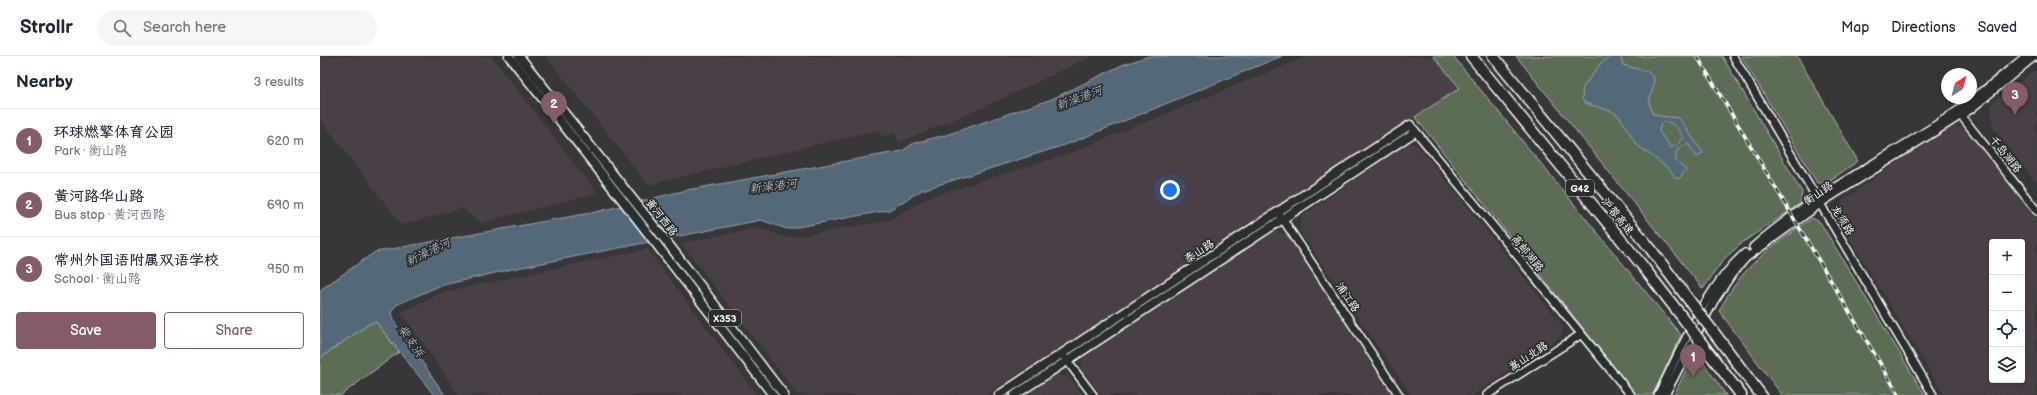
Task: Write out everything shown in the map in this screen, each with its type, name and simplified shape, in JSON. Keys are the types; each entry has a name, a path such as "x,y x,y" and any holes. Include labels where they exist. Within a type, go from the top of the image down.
{"highway":[{"name":"沪蓉高速","path":"1471,56 1641,264 1742,395"},
{"name":"沪蓉高速","path":"1493,56 1650,248 1761,395"}],"main road":[{"path":"524,56 537,79"},
{"name":"黄河西路","path":"512,57 537,79 633,198 784,395"},
{"name":"黄河西路","path":"512,57 773,395"},
{"name":"泰山路","path":"999,395 1410,124"},
{"name":"泰山路","path":"1015,395 1415,132"}],"street":[{"name":"龙须路","path":"1733,56 1933,395"},
{"name":"衡山路","path":"1658,395 1708,299 1736,261 1769,232 1959,113 2026,56"},
{"name":"衡山路","path":"1959,113 1971,109 2035,56"},
{"name":"千岛湖路","path":"1959,113 2037,211"},
{"name":"高邮湖路","path":"1410,124 1630,395"},
{"name":"衡山路","path":"1665,395 1714,301 1732,274 1752,253 1819,202"},
{"name":"浦江路","path":"1278,211 1400,395"},
{"name":"嵩山北路","path":"1487,395 1580,335"},
{"path":"1062,354 1066,362 1093,395"}],"shaded area":[{"path":"320,56 491,56 597,193 480,223 462,208 402,225 320,119"},
{"path":"546,56 1092,56 984,107 900,142 893,133 884,137 877,130 648,185"},
{"path":"1308,56 1433,56 1460,88 987,395 798,395 681,243 758,228 788,238 890,220 927,198 1065,155"},
{"path":"2037,69 2037,184 1993,128 1991,103"},
{"path":"1948,126 1967,129 2037,219 2037,395 1944,395 1840,222 1842,201"},
{"path":"1408,143 1418,146 1563,326 1561,337 1473,395 1411,395 1299,230 1302,216"},
{"path":"1274,230 1287,235 1392,395 1102,395 1080,368 1083,357"},
{"path":"647,249 757,395 459,395 401,312 444,292"},
{"path":"1057,374 1070,378 1083,395 1026,395"}],"green space":[{"path":"1433,56 1453,56 1681,335 1653,395 1636,395 1415,117 1460,88"},
{"path":"1516,56 1722,56 1802,192 1801,203 1743,242 1724,259 1703,289"},
{"path":"1741,56 1797,56 1858,161 1826,183 1817,183"},
{"path":"1812,218 1820,222 1925,395 1782,395 1719,311 1738,281 1759,258 1770,248"},
{"path":"376,322 399,352 341,395 320,395 320,358 369,324"},
{"path":"1695,351 1726,395 1674,395"}],"water":[{"name":"新澡港河","path":"1149,56 1282,56 1068,144 922,190 889,210 787,229 761,220 512,269 439,286 396,305 391,312 393,320 445,395 434,395 376,322 369,324 320,358 320,290 375,252 596,212 687,190 902,151 914,143 946,135 1052,99 1122,65"},
{"path":"1612,56 1620,56 1623,65 1648,72 1653,77 1654,85 1649,101 1652,113 1660,116 1679,118 1703,153 1697,157 1688,144 1682,147 1679,142 1684,138 1675,126 1665,122 1661,123 1659,131 1671,148 1675,145 1679,150 1676,152 1676,161 1686,170 1679,179 1676,178 1669,169 1637,145 1620,117 1611,111 1585,103 1582,99 1583,87 1601,63"}],"railway":[{"path":"1697,56 1899,395"}],"place":[{"name":"常州外国语附属双语学校","path":"2015,115"},
{"name":"黄河路华山路","path":"554,124"},
{"name":"环球燃擎体育公园","path":"1693,377"}],"water label":[{"name":"柴支浜","path":"411,341"}]}
